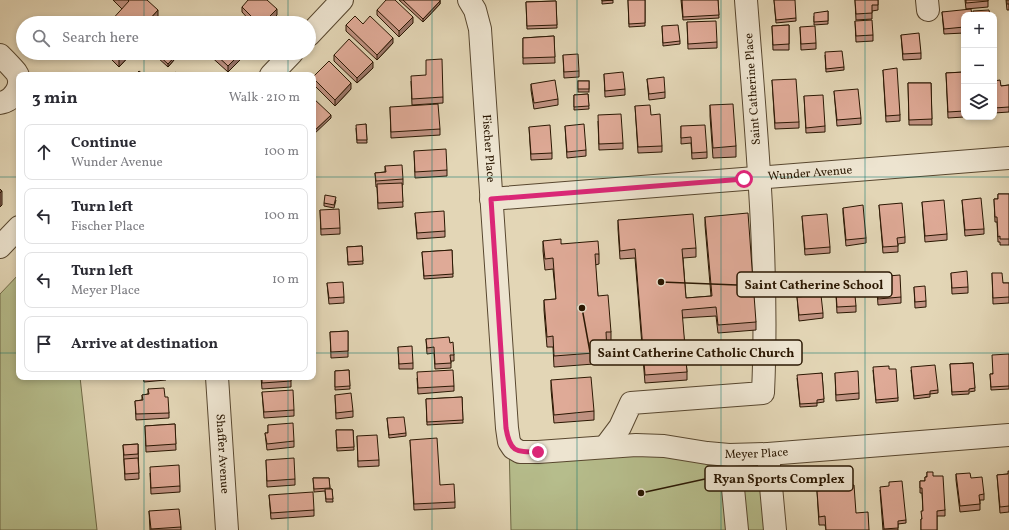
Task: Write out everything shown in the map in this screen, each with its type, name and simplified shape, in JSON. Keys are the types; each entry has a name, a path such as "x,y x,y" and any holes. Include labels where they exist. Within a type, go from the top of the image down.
{"street":[{"path":"316,28 342,0"},
{"name":"Fischer Place","path":"469,0 475,10 480,29 506,428 509,442"},
{"name":"Saint Catherine Place","path":"605,447 620,427 631,403 763,393 765,342 760,178 746,0"},
{"path":"0,55 16,72"},
{"path":"273,72 285,60"},
{"path":"0,104 8,102 16,94"},
{"name":"Wunder Avenue","path":"491,199 1009,158"},
{"path":"0,247 16,230"},
{"name":"Shaffer Avenue","path":"217,380 227,530"},
{"name":"Meyer Place","path":"509,442 513,448 520,452 636,445 664,446 729,455 768,454 1009,435"},
{"path":"768,454 775,530"},
{"path":"732,478 737,530"}],"green space":[{"path":"16,277 16,380 80,380 97,530 0,530 0,294"},
{"path":"509,442 768,454 775,530 511,530"}],"building":[{"path":"128,0 147,0 158,10 152,16 115,16 129,1"},
{"path":"248,0 267,0 277,9 270,16 251,16 242,7"},
{"path":"386,0 395,0 413,17 399,31 377,10"},
{"path":"403,0 440,0 440,1 423,19"},
{"path":"628,0 645,0 645,23 629,24"},
{"path":"682,0 718,0 719,15 683,17"},
{"path":"774,0 795,0 796,18 776,20"},
{"path":"855,0 878,0 878,5 872,5 872,13 856,14"},
{"path":"966,0 988,0 988,1 966,3"},
{"path":"556,1 557,25 527,26 526,2"},
{"path":"971,9 972,12 961,12 961,27 944,29 942,12"},
{"path":"989,10 989,12 973,12"},
{"path":"828,11 828,21 814,22 814,13"},
{"path":"355,16 363,24 370,16 393,38 377,55 346,25"},
{"path":"872,20 873,35 856,36 855,21"},
{"path":"716,21 717,42 688,44 687,22"},
{"path":"678,25 680,41 663,43 662,26"},
{"path":"789,25 789,44 773,45 772,26"},
{"path":"815,26 816,43 801,44 800,27"},
{"path":"919,33 921,53 903,54 901,35"},
{"path":"554,36 555,57 523,58 523,38"},
{"path":"349,39 373,62 357,78 334,55"},
{"path":"842,51 844,67 826,69 825,52"},
{"path":"578,54 579,71 564,72 563,55"},
{"path":"442,59 443,97 412,99 411,76 426,75 426,60"},
{"path":"164,60 172,60 168,64"},
{"path":"222,60 234,60 228,66"},
{"path":"329,61 351,83 335,100 316,81 316,74"},
{"path":"897,68 900,115 886,116 883,70"},
{"path":"623,72 625,89 605,91 604,74"},
{"path":"961,72 961,111 948,112 946,73"},
{"path":"664,77 665,92 649,94 647,79"},
{"path":"796,79 799,122 775,123 772,80"},
{"path":"555,80 558,99 534,103 531,84"},
{"path":"997,80 1000,80 1001,86 1009,85 1009,107 997,108"},
{"path":"578,81 589,81 589,89 578,89"},
{"path":"908,83 931,83 932,119 909,120"},
{"path":"858,89 861,118 837,120 834,91"},
{"path":"588,94 589,106 574,107 574,95"},
{"path":"823,95 825,126 806,128 804,96"},
{"path":"316,101 331,115 316,129"},
{"path":"438,104 440,129 391,132 390,107"},
{"path":"733,104 736,146 713,148 710,105"},
{"path":"650,105 651,115 660,114 662,146 638,147 635,106"},
{"path":"621,114 623,143 599,144 598,115"},
{"path":"366,124 367,140 357,140 356,125"},
{"path":"584,124 586,150 567,152 565,126"},
{"path":"550,125 552,153 531,154 529,127"},
{"path":"705,125 707,152 692,153 691,137 681,138 681,126"},
{"path":"446,149 447,170 415,172 414,151"},
{"path":"402,165 403,179 376,181 375,173 386,172 385,166"},
{"path":"402,183 403,202 378,203 377,184"},
{"path":"998,194 1009,194 1009,239 1000,239 1000,236 998,237 994,199 998,199"},
{"path":"325,195 336,197 334,205 324,203"},
{"path":"981,198 984,229 965,230 962,200"},
{"path":"944,200 947,234 925,236 922,202"},
{"path":"902,203 905,237 897,238 898,246 883,247 879,205"},
{"path":"863,205 866,238 846,240 843,208"},
{"path":"339,209 340,228 321,229 320,210"},
{"path":"444,211 445,231 417,233 415,213"},
{"path":"748,213 756,322 718,325 716,307 682,310 687,372 645,375 635,249 620,251 618,220 693,214 696,248 682,249 686,298 712,296 705,217"},
{"path":"827,214 830,247 805,249 802,216"},
{"path":"561,239 561,244 598,241 599,254 595,254 598,296 608,295 611,332 606,332 607,352 554,356 553,336 547,337 544,300 556,299 553,258 545,259 543,241"},
{"path":"362,246 363,261 348,262 347,247"},
{"path":"452,250 453,274 424,276 422,252"},
{"path":"967,271 968,287 952,288 951,273"},
{"path":"992,273 1002,273 1003,283 1009,283 1009,297 993,298"},
{"path":"853,275 856,306 837,307 835,277"},
{"path":"900,275 901,297 878,299 876,277"},
{"path":"343,282 344,297 329,298 327,283"},
{"path":"925,286 926,301 915,302 914,287"},
{"path":"821,295 823,313 799,315 797,297"},
{"path":"348,331 348,351 331,352 330,332"},
{"path":"449,337 450,343 453,342 454,355 450,355 451,363 435,364 434,347 427,348 426,339"},
{"path":"412,346 413,363 399,364 398,347"},
{"path":"1009,354 1009,386 991,387 990,374 993,374 992,355"},
{"path":"973,363 975,388 969,389 969,391 952,392 950,364"},
{"path":"935,365 938,390 930,391 930,394 914,396 911,367"},
{"path":"889,366 889,369 896,369 898,398 876,400 873,367"},
{"path":"349,370 350,386 335,387 335,371"},
{"path":"453,370 454,386 418,388 417,372"},
{"path":"858,371 859,393 836,395 835,373"},
{"path":"822,373 824,399 817,400 817,403 800,404 797,375"},
{"path":"591,377 594,411 554,415 551,380"},
{"path":"262,380 291,380 291,381 262,383"},
{"path":"164,388 165,397 168,397 169,413 136,414 135,401 143,400 142,395 149,394 148,389"},
{"path":"293,390 294,410 264,412 262,392"},
{"path":"351,393 353,411 336,413 335,395"},
{"path":"462,397 463,420 427,422 426,399"},
{"path":"404,417 406,433 389,435 387,418"},
{"path":"293,423 294,441 267,444 265,433 268,433 268,425"},
{"path":"175,424 176,444 146,446 145,426"},
{"path":"336,430 353,430 354,447 337,448"},
{"path":"377,435 379,460 358,461 357,436"},
{"path":"437,438 440,485 454,484 455,502 414,504 410,440"},
{"path":"138,444 138,454 124,455 123,445"},
{"path":"138,458 139,473 125,474 124,459"},
{"path":"294,458 295,479 267,481 266,460"},
{"path":"179,465 180,486 151,488 150,467"},
{"path":"1008,471 1009,506 1000,507 997,475 1008,474"},
{"path":"927,472 933,472 933,476 943,476 945,510 937,511 937,530 921,530 921,511 923,511 922,488 920,488 920,481 925,481"},
{"path":"970,473 971,478 982,477 984,494 979,495 980,504 960,506 956,474"},
{"path":"313,478 329,478 330,488 314,489"},
{"path":"902,481 906,520 898,521 898,528 884,529 880,487 889,486 889,482"},
{"path":"854,485 856,513 868,512 869,530 826,530 825,516 819,517 817,491 833,489 832,486"},
{"path":"325,489 332,489 333,499 326,499"},
{"path":"313,492 314,510 271,513 269,495"},
{"path":"179,509 181,527 151,529 149,511"}],"place":[{"name":"Saint Catherine School","path":"661,282"},
{"name":"Saint Catherine Catholic Church","path":"582,308"},
{"name":"Ryan Sports Complex","path":"641,493"}],"route":[{"path":"538,452 520,452 513,448 509,442 506,428 491,199 744,179"}]}
